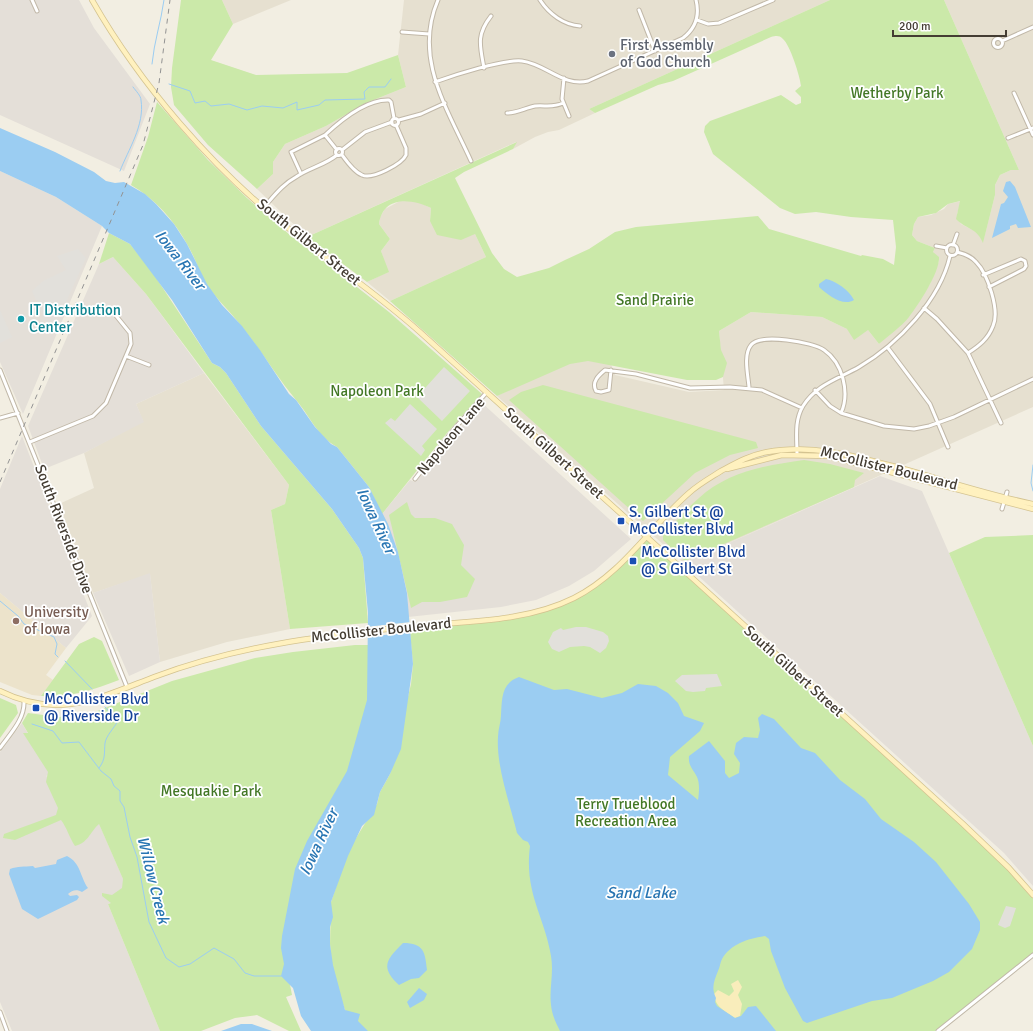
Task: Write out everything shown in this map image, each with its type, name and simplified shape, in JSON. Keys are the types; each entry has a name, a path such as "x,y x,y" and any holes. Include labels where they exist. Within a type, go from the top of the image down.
{"main road":[{"name":"South Gilbert Street","path":"92,0 129,56 176,118 212,158 285,227 402,316 487,392 985,845 1009,868 1033,895"},
{"name":"McCollister Boulevard","path":"0,691 24,701 49,706 75,705 98,699 127,687 217,656 278,643 356,632 526,614 566,602 590,589 612,573 648,537 690,491 733,463 763,452 797,448 832,451 1005,497 1033,509"},
{"name":"McCollister Boulevard","path":"723,470 764,458 797,454 828,456 1033,504"}],"street":[{"path":"32,0 37,11"},
{"path":"438,0 428,34 428,52 435,82 471,161"},
{"path":"540,0 555,17 571,26 580,26"},
{"path":"435,82 511,61 522,61 532,64 574,82 588,81 683,38 692,30 697,20 696,0"},
{"path":"697,20 708,24 719,23 773,0"},
{"path":"639,10 655,51"},
{"path":"484,68 480,35 491,16"},
{"path":"1002,41 1033,26"},
{"path":"402,32 428,34"},
{"path":"564,78 561,93 563,103 569,116"},
{"path":"1014,92 1032,128 1033,135"},
{"path":"301,174 291,152 325,135 357,110 386,100 391,102 394,118 392,122 365,132 342,150 337,150"},
{"path":"394,118 398,120 421,114 444,103"},
{"path":"507,113 516,113 535,106 554,106 563,103"},
{"path":"396,125 398,120"},
{"path":"342,150 342,155 353,168 364,176 370,176 400,164 406,155 406,148 396,125 392,122"},
{"path":"1008,138 1032,128"},
{"path":"325,135 337,150 337,155"},
{"path":"264,207 282,188 301,174 337,155 342,155"},
{"path":"936,246 947,248 953,245 957,234"},
{"path":"953,245 958,249 957,252"},
{"path":"797,454 797,425 802,408 815,390 888,348 924,308 947,267 950,256 947,248"},
{"path":"950,256 956,255 957,252"},
{"path":"957,252 967,254 977,263 993,296 996,311 994,325 982,344 968,353"},
{"path":"983,275 1021,259 1025,261 1026,266 1024,269 988,287"},
{"path":"924,308 938,319 968,353 1001,423"},
{"path":"30,442 93,416 100,411 107,401 131,344 131,337 113,312"},
{"path":"748,387 748,349 756,340 778,340 818,346 830,355 841,376 846,394 841,413"},
{"path":"888,348 919,387 930,404 948,447"},
{"path":"126,356 149,365"},
{"name":"South Riverside Drive","path":"0,370 127,687"},
{"path":"611,370 609,390 601,392 596,391 594,382 605,370 611,370 636,374 690,388 748,387 776,395 802,408"},
{"path":"815,390 830,406 841,413 884,426 914,429 938,423 1033,378"},
{"name":"Napoleon Lane","path":"415,479 454,429 487,392"},
{"path":"0,418 18,413"},
{"path":"1002,509 1005,497"},
{"path":"0,748 20,720 24,708 24,701"},
{"path":"938,1031 1033,955"},
{"path":"0,1012 7,1031"}],"shaded area":[{"path":"0,0 79,0 94,28 150,104 124,171 0,115"},
{"path":"222,0 291,0 233,24"},
{"path":"404,0 830,0 589,109 595,113 559,130 535,137 513,149 516,142 307,237 257,189 273,174 273,162 285,144 326,126 366,103 406,87 398,55"},
{"path":"944,0 1033,0 1033,407 684,563 497,396 573,357 611,364 615,375 689,392 724,390 719,331 751,312 822,317 847,329 868,330 879,344 921,298 930,284 939,261 933,252 935,248 917,241 912,235 914,224 918,217 931,215 944,209 948,204 961,201 957,214 961,224 977,232 983,242 995,195 995,185 1000,175 1011,170 1019,170"},
{"path":"0,171 56,197 102,226 23,414 0,362"},
{"path":"400,201 417,201 431,208 430,221 475,234 486,257 390,301 367,282 388,272 381,251 390,239 379,224 380,217 385,209"},
{"path":"78,249 86,258 51,335 32,291 43,281 66,270 57,256"},
{"path":"113,257 146,294 204,373 136,404 144,422 84,453 44,469 28,426 99,264"},
{"path":"0,310 12,337 0,343"},
{"path":"444,367 470,391 442,421 417,397"},
{"path":"204,373 289,485 285,504 271,510 290,629 227,642 160,662 150,574 93,593 59,504 94,488 84,453 143,421 136,404"},
{"path":"481,402 631,539 594,571 569,586 536,600 501,607 408,617 407,593 398,552 382,514 410,480 415,482"},
{"path":"410,404 437,429 422,446 425,450 421,456 385,423 391,418 395,421"},
{"path":"22,436 92,616 66,648 0,593 0,489"},
{"path":"880,476 922,491 1033,746 1033,886 1004,853 684,563"},
{"path":"150,573 160,662 129,676 93,593"},
{"name":"University of Iowa","path":"0,593 66,648 46,675 53,680 41,696 32,695 0,682"},
{"path":"576,627 586,627 603,632 608,636 609,641 606,648 600,653 590,647 584,646 570,647 559,652 552,649 548,642 553,632 561,628 563,630"},
{"path":"717,674 722,686 706,688 705,691 686,691 675,681 682,675"},
{"path":"22,723 51,774 46,776 88,798 130,895 108,904 160,1031 12,1031 0,1002 0,752"},
{"path":"1006,906 1016,908 1010,926 1005,928 998,925"}],"green space":[{"path":"181,0 222,0 233,24 211,60 256,75 347,73 398,55 406,87 366,103 326,126 285,144 273,162 273,174 257,189 208,145 174,105 171,87 172,68"},
{"path":"830,0 944,0 1019,170 1011,170 1000,175 995,185 995,195 983,243 974,231 956,219 960,201 948,204 936,213 918,217 914,224 912,235 917,241 935,248 933,252 939,257 936,271 933,279 909,317 899,328 879,344 868,330 854,340 847,329 822,317 751,312 719,331 721,350 727,363 723,377 716,380 687,380 588,361 570,364 497,396 390,301 486,257 475,234 461,240 437,235 430,221 431,208 415,202 406,201 392,204 386,208 379,224 390,239 381,251 389,272 367,282 307,237 517,142 513,149 464,172 455,178 492,253 504,269 517,277 549,268 589,249 615,232 636,227 758,216 769,229 861,256 883,259 894,265 896,247 893,220 851,217 816,212 795,214 780,208 713,154 704,132 705,126 710,121 781,95 796,105 801,103 801,97 795,91 801,86 797,68 789,47 780,37 771,37 673,81 658,85 595,113 589,109"},
{"name":"Napoleon Park","path":"157,102 208,160 247,198 290,235 389,312 482,394 447,433 382,514 369,487 337,447 319,432 249,336 207,285 190,249 170,218 156,203 131,185 148,137"},
{"path":"109,233 130,244 151,270 212,363 220,367 226,373 261,426 332,509 359,548 363,558 368,623 290,629 271,510 285,504 289,485 146,294 113,257 99,264"},
{"path":"543,385 756,442 758,448 730,455 695,473 643,521 509,400 521,392"},
{"path":"804,460 830,464 864,473 855,480 854,487 685,561 663,540 663,535 699,498 722,482 762,467"},
{"path":"407,502 411,514 415,518 435,518 452,524 464,545 461,565 475,579 467,597 440,602 422,602 411,608 389,515"},
{"path":"1033,535 1033,746 949,553 985,537"},
{"name":"Terry Trueblood Recreation Area","path":"648,537 877,746 1033,892 1033,953 935,1031 365,1031 345,1010 333,976 330,944 331,902 348,851 377,804 380,792 390,774 411,684 413,664 410,632 424,630 424,625 510,616 540,611 590,589"},
{"path":"94,637 102,641 119,680 81,692 41,696 79,644"},
{"name":"Mesquakie Park","path":"355,645 373,645 370,700 287,969 292,995 286,997 301,1031 289,1031 257,1015 235,1018 201,1031 160,1031 108,904 111,903 102,896 102,893 112,895 122,888 123,879 99,824 86,840 75,846 61,820 15,840 3,838 4,834 56,815 58,808 46,782 48,772 23,733 28,733 22,723 28,713 59,717 95,712 172,681 255,658"},
{"path":"0,698 16,705 18,713 0,738"}],"sand":[{"path":"738,980 742,987 738,995 742,1004 740,1016 735,1018 718,1005 714,994 718,990 729,996 734,991 731,984"}],"water":[{"name":"Iowa River","path":"0,128 55,152 94,172 106,181 115,183 124,182 145,194 156,204 174,224 187,244 207,284 222,305 242,326 289,394 296,400 315,427 331,444 337,447 369,487 388,524 398,552 407,593 413,664 401,749 380,792 374,815 362,826 348,856 331,902 333,917 330,927 330,944 333,965 345,1010 360,1014 358,1021 368,1031 311,1031 301,1016 293,988 281,976 284,964 281,948 282,936 295,869 307,841 347,771 367,700 368,613 363,558 359,548 332,509 261,426 226,373 220,367 212,363 172,300 130,244 109,233 102,226 56,197 0,171"},
{"path":"1010,181 1015,187 1031,227 1018,228 1016,224 1010,226 1010,229 992,238 1001,204 1004,203 1008,197 1003,191 1006,182"},
{"path":"826,279 842,286 854,300 850,302 840,301 819,287 819,284"},
{"name":"Sand Lake","path":"519,677 554,690 567,689 602,698 622,693 638,684 656,686 668,693 678,703 684,716 704,723 700,731 670,757 668,775 698,800 699,782 690,765 689,756 709,741 725,761 725,773 729,778 739,773 740,763 734,754 736,743 744,737 758,738 760,730 758,718 762,714 774,719 801,748 815,753 840,780 865,799 881,819 914,842 936,862 969,904 980,922 980,930 972,949 949,972 933,981 892,998 872,1001 807,1023 803,1021 785,988 771,951 769,939 765,936 759,937 740,943 725,954 721,960 714,981 713,988 716,998 715,1002 717,1006 735,1018 741,1016 748,1007 756,1006 776,1031 560,1031 553,1016 551,1005 552,969 548,941 532,891 529,863 530,846 528,842 523,840 517,833 499,760 498,734 504,693 509,683"},
{"path":"67,856 78,866 88,888 82,892 75,890 71,892 68,894 70,896 77,895 79,897 77,900 38,919 22,909 9,874 10,869 33,866 35,868 56,864 57,860"},
{"path":"403,943 410,943 422,950 427,970 419,978 411,979 399,985 393,979 387,968 389,959"},
{"path":"419,988 427,994 424,1000 410,1008 407,1002"},
{"path":"241,1024 252,1024 272,1031 221,1031"}],"pier":[{"path":"411,622 412,632 366,637 366,627"}],"waterway":[{"path":"152,64 164,0"},
{"path":"169,84 190,91 195,103 205,101 211,106 229,104 247,110 262,106 283,108 297,102 297,110 319,105 325,100 365,99 364,92 369,87 385,87 391,79"},
{"path":"120,171 141,119 141,98 133,87"},
{"path":"1033,465 1031,483 1033,491"},
{"path":"0,601 18,616 24,624 54,637 57,644 55,654 58,657"},
{"path":"65,661 92,689"},
{"path":"99,768 104,759 105,743 108,735 118,721 105,707"},
{"name":"Willow Creek","path":"32,724 53,731 62,743 79,742 101,771 111,779 114,786 120,791 120,801 124,807 130,837 137,857 149,922 166,958 179,967 190,964 214,948 234,959 245,973 254,976 281,976"}],"railway":[{"path":"0,482 143,145 159,83 170,0"}],"place":[{"name":"First Assembly of God Church","path":"612,54"},
{"name":"IT Distribution Center","path":"21,319"},
{"name":"S. Gilbert St @ McCollister Blvd","path":"621,521"},
{"name":"McCollister Blvd @ S Gilbert St","path":"633,561"},
{"name":"University of Iowa","path":"16,621"},
{"name":"McCollister Blvd @ Riverside Dr","path":"36,708"}],"park label":[{"name":"Wetherby Park","path":"897,93"},
{"name":"Sand Prairie","path":"655,300"}]}
